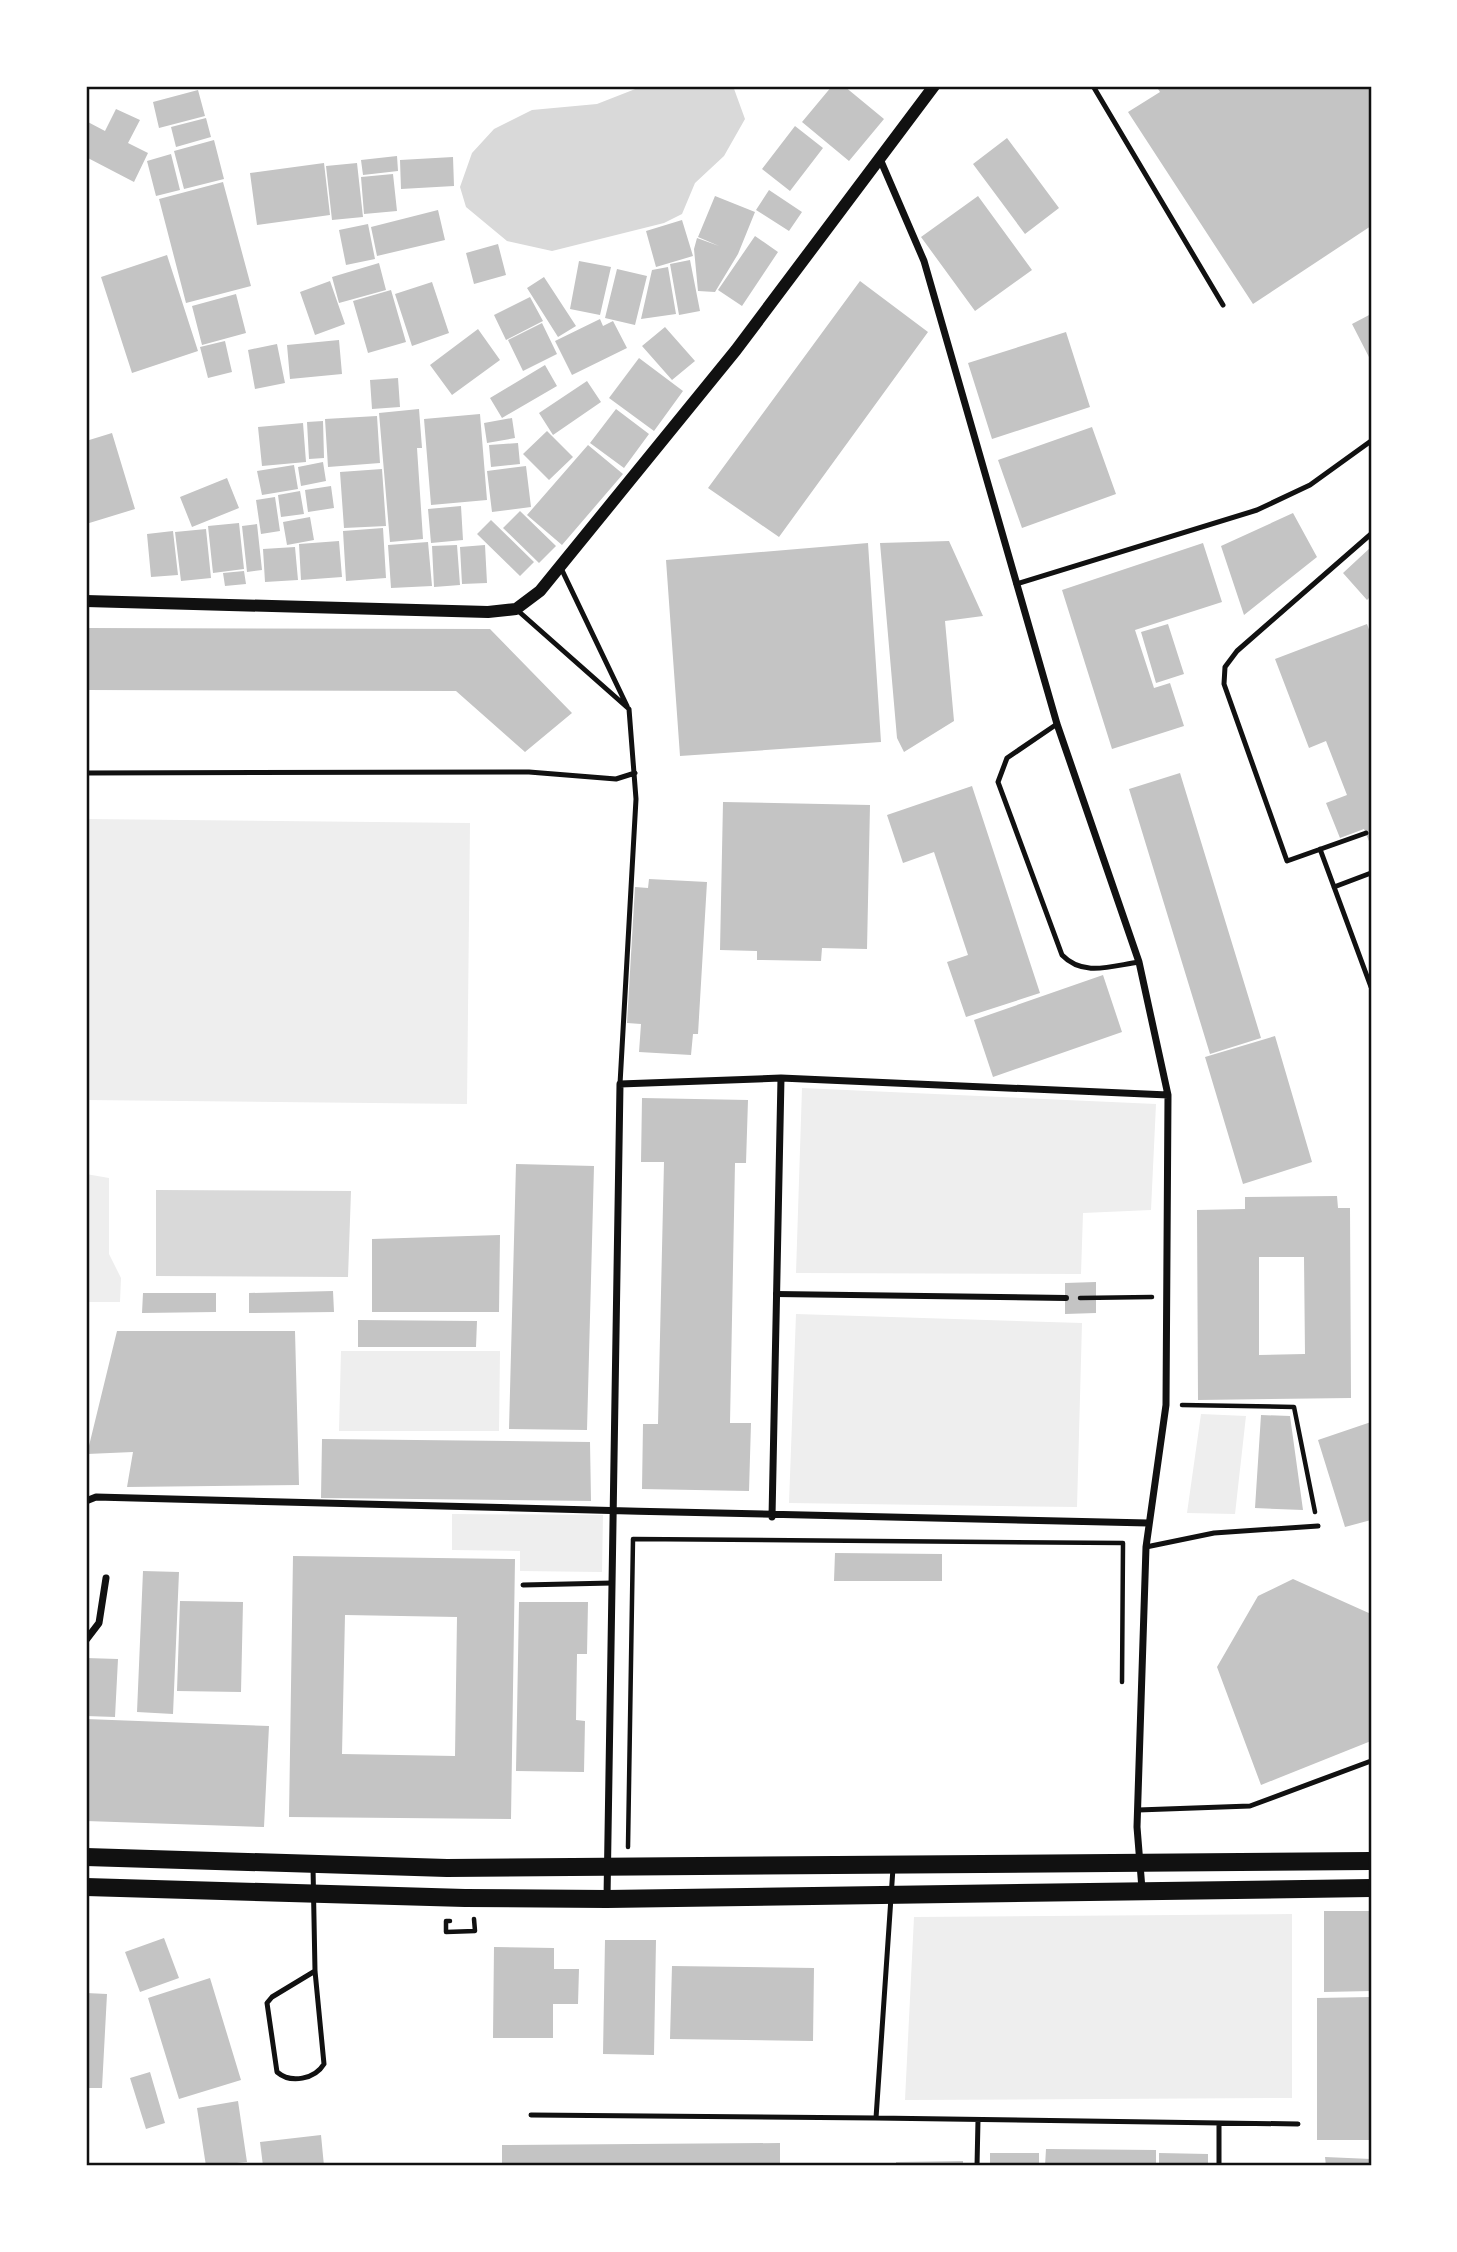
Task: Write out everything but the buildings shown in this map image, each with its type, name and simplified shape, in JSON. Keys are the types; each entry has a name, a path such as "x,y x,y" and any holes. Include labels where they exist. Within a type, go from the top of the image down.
{"main road":[{"path":"86,1857 447,1868 1371,1861"},
{"path":"86,1887 607,1899 1371,1888"}],"street":[{"path":"86,601 488,612 516,609 540,591 736,350 933,86"},
{"path":"880,159 924,261 1057,724 1139,962 1168,1095 1166,1405 1146,1547 1138,1811 1138,1862 1142,1890"},
{"path":"607,1899 620,1084 781,1078 1168,1095"},
{"path":"772,1517 781,1078"},
{"path":"776,1294 1066,1298"},
{"path":"86,1501 96,1497 614,1508 772,1517 1148,1523"},
{"path":"86,1640 99,1623 106,1578"}],"lane":[{"path":"1093,86 1223,305"},
{"path":"1016,584 1257,510 1310,485 1371,441"},
{"path":"1366,833 1287,861 1224,684 1225,667 1237,651 1371,534"},
{"path":"560,566 629,709 636,799 620,1084"},
{"path":"516,609 629,709"},
{"path":"1057,724 1007,758 998,782 1062,955 1071,965 1084,970 1139,962"},
{"path":"86,773 529,772 617,779 635,774"},
{"path":"1320,849 1371,988"},
{"path":"1334,887 1371,873"},
{"path":"1146,1547 1214,1533 1318,1526"},
{"path":"523,1585 612,1583"},
{"path":"1138,1811 1250,1806 1371,1761"},
{"path":"313,1864 315,1971 324,2064 313,2076 289,2079 277,2072 267,2003 272,1997 315,1971"},
{"path":"876,2118 893,1864"},
{"path":"531,2115 1298,2124"},
{"path":"977,2166 978,2120"},
{"path":"1219,2125 1219,2166"}],"path":[{"path":"1066,1298 1167,1297"},
{"path":"1166,1405 1294,1407 1318,1526"},
{"path":"628,1865 633,1539 1122,1543 1122,1696"},
{"path":"455,1922 446,1922 446,1931 475,1931"}],"shaded area":[{"path":"643,86 733,86 745,119 724,156 695,183 682,214 664,223 552,251 507,241 466,207 460,187 472,153 494,129 532,110 597,104"},
{"path":"86,819 470,823 467,1104 86,1100"},
{"path":"802,1088 1156,1104 1151,1210 1083,1213 1081,1274 796,1273"},
{"path":"86,1174 109,1178 109,1254 121,1278 120,1302 86,1302"},
{"path":"156,1190 351,1191 348,1277 156,1276"},
{"path":"796,1314 1082,1323 1077,1507 789,1503"},
{"path":"341,1351 500,1351 499,1431 339,1431"},
{"path":"1201,1414 1246,1416 1235,1514 1187,1513"},
{"path":"452,1514 603,1515 602,1572 520,1571 520,1551 452,1550"},
{"path":"1292,1914 1292,2098 905,2100 914,1917"}]}
